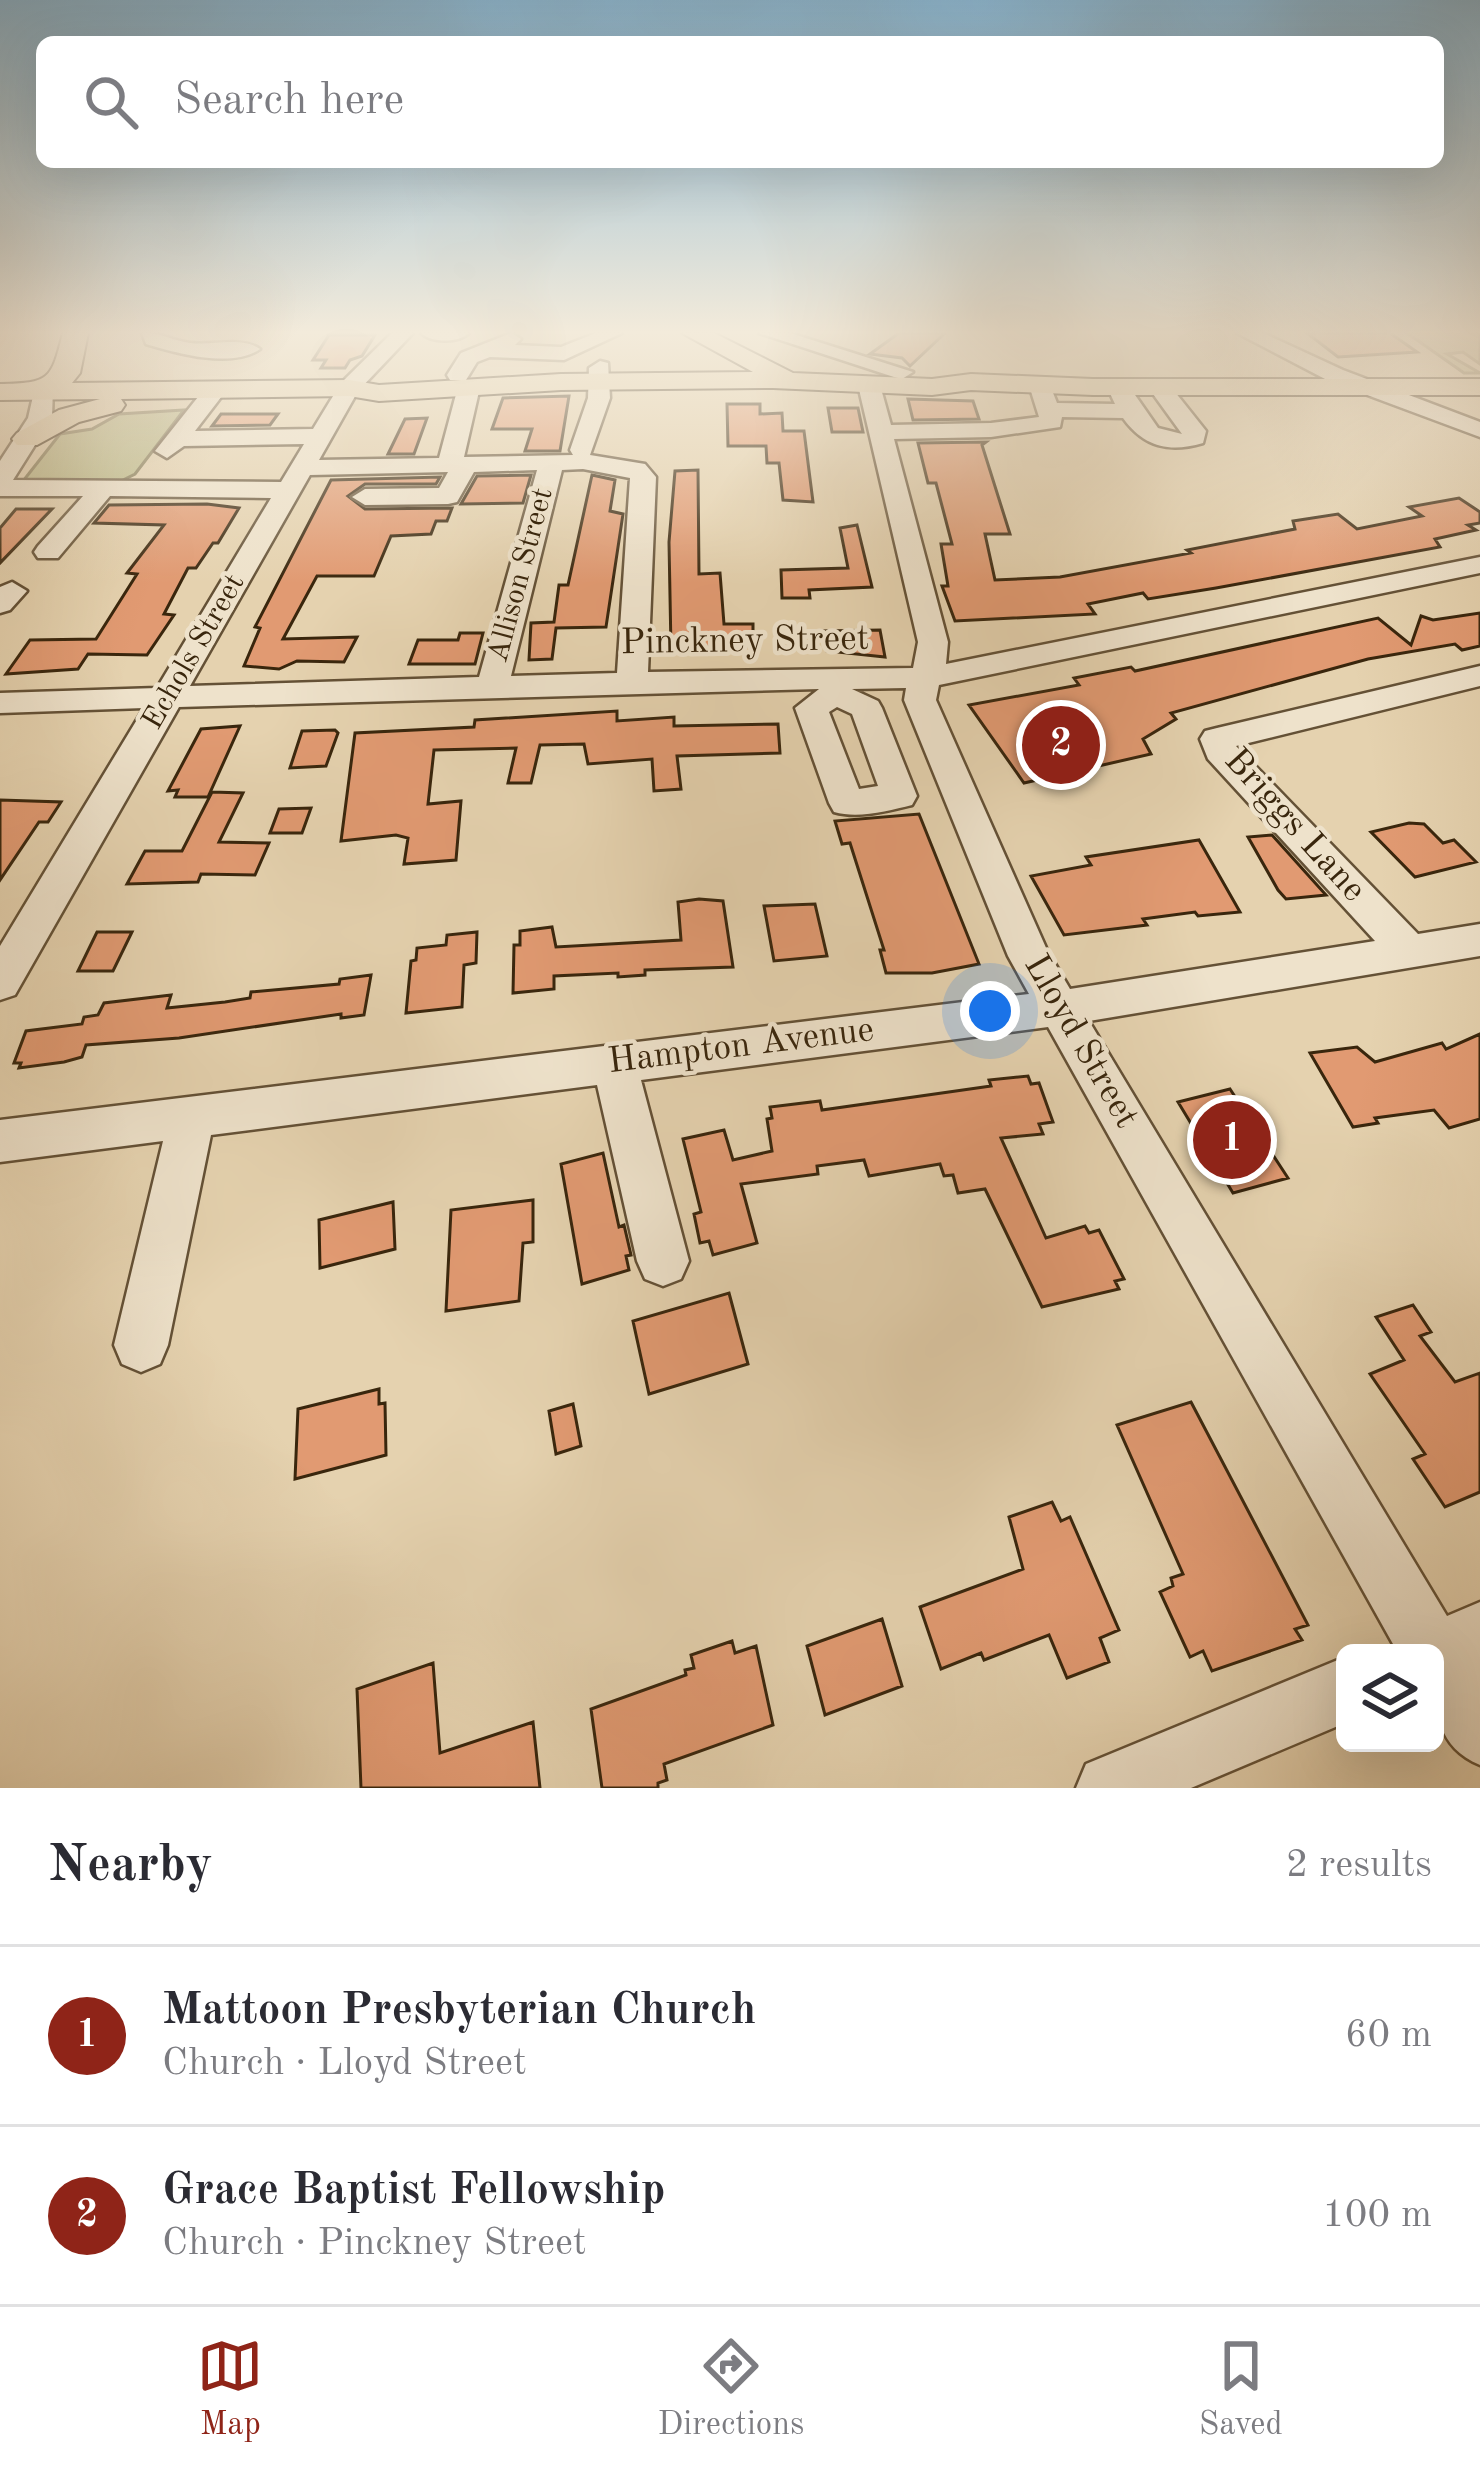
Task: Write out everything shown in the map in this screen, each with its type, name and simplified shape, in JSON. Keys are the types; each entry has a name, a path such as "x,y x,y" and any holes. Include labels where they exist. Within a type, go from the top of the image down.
{"main road":[{"path":"27,440 68,416"}],"street":[{"path":"40,416 0,485 139,489 296,479 379,466 616,464 636,469 643,476 632,682"},
{"path":"139,489 196,416"},
{"name":"Echols Street","path":"0,983 332,416"},
{"path":"379,466 360,507 448,496 464,465 464,416"},
{"path":"582,450 590,416"},
{"name":"Lloyd Street","path":"877,416 933,642 920,700 1029,956 1428,1644"},
{"path":"881,432 1022,427 1052,422 1050,416"},
{"path":"1134,416 1142,431 1153,437 1185,442 1194,438 1194,431 1182,416"},
{"path":"1445,416 1480,430"},
{"path":"177,439 321,436"},
{"name":"Allison Street","path":"492,687 550,464"},
{"path":"48,552 103,489"},
{"name":"Pinckney Street","path":"0,703 632,682 834,687 927,678 1480,565"},
{"name":"Briggs Lane","path":"1411,952 1245,779 1220,751 1216,739 1480,676"},
{"path":"899,796 866,708 834,687 811,707 847,803 958,790"},
{"name":"Hampton Avenue","path":"0,1141 1060,1008 1480,940"},
{"path":"614,1062 663,1261"},
{"path":"141,1345 193,1116"},
{"path":"1444,1650 1480,1634"},
{"name":"Lloyd Street","path":"1444,1671 1480,1732"},
{"path":"1110,1788 1336,1694"}],"shaded area":[{"path":"115,416 179,416 135,474 117,483 23,481 60,434 92,429"}],"building":[{"path":"219,416 276,416 270,425 212,426"},
{"path":"496,416 566,416 560,451 525,451 532,429 492,429"},
{"path":"727,416 782,416 783,431 804,431 813,502 783,500 779,463 767,463 766,446 728,446"},
{"path":"829,416 860,416 863,432 832,432"},
{"path":"912,416 979,419 913,420"},
{"path":"427,418 414,454 388,454 405,419"},
{"path":"986,442 982,445 1010,534 985,534 995,580 1060,577 1191,553 1187,550 1295,529 1293,521 1338,514 1357,529 1422,516 1409,507 1459,498 1480,512 1480,523 1468,525 1476,530 1435,539 1440,547 1216,588 1148,599 1143,593 1088,604 1095,614 955,621 942,586 948,586 941,544 952,544 936,483 928,483 918,443"},
{"path":"698,470 699,574 720,573 724,624 753,624 753,644 671,649 669,542 675,471"},
{"path":"531,475 523,503 461,504 477,476"},
{"path":"592,475 615,480 610,511 623,514 606,627 556,628 552,659 529,660 531,623 554,622 559,585 568,585"},
{"path":"440,477 436,484 365,484 348,496 365,509 452,508 447,521 436,521 431,534 391,536 374,576 317,576 283,639 357,637 344,662 297,661 279,669 244,666 260,628 255,627 331,480"},
{"path":"109,505 239,508 218,543 213,543 196,568 188,568 164,614 174,615 147,655 88,654 78,669 6,674 30,640 96,639 137,574 127,573 164,525 94,523"},
{"path":"16,509 52,509 0,563 0,528"},
{"path":"857,525 872,587 809,590 810,598 782,598 781,570 848,568 840,528"},
{"path":"1480,613 1480,646 1462,650 1455,644 1368,659 1171,713 1176,719 1143,739 1151,754 1024,783 969,705 1079,685 1074,678 1131,667 1135,671 1378,618 1411,645 1421,616 1433,620"},
{"path":"880,630 885,657 827,651 824,631"},
{"path":"460,633 483,633 475,664 409,664 418,640 458,640"},
{"path":"617,711 617,721 674,717 674,726 778,724 780,753 677,756 681,789 654,791 652,759 588,764 584,744 540,745 531,783 508,783 516,748 434,750 428,804 461,801 456,860 404,864 408,838 396,835 341,841 355,733 474,727 475,720"},
{"path":"240,726 208,797 175,797 178,790 168,791 201,729"},
{"path":"302,731 338,733 326,766 290,768"},
{"path":"212,792 243,793 219,842 269,843 255,875 201,874 198,882 127,884 145,851 182,851"},
{"path":"0,800 61,802 48,822 39,822 0,880"},
{"path":"311,808 302,833 270,833 279,809"},
{"path":"919,814 979,964 932,973 886,973 880,950 884,950 850,843 842,844 835,821"},
{"path":"1424,824 1443,843 1454,840 1476,862 1415,877 1371,832"},
{"path":"1272,835 1326,895 1286,899 1248,837"},
{"path":"1199,840 1240,912 1198,916 1195,912 1143,919 1147,925 1064,935 1031,876 1091,865 1086,857"},
{"path":"723,901 733,967 645,970 645,975 618,977 618,973 554,976 554,989 513,993 514,945 520,945 520,931 552,927 556,947 681,940 678,902"},
{"path":"815,904 827,956 774,961 764,906"},
{"path":"97,932 132,932 113,971 78,971"},
{"path":"477,932 476,963 464,965 462,1007 406,1013 411,961 416,960 417,948 446,945 447,935"},
{"path":"371,975 364,1015 86,1045 82,1057 64,1062 19,1068 21,1063 14,1063 26,1031 82,1024 84,1017 98,1015 104,1003 171,995 167,1008 225,1002 250,998 251,992 339,984 340,979"},
{"path":"1480,1034 1480,1119 1449,1128 1434,1110 1375,1118 1378,1123 1353,1127 1310,1053 1357,1047 1375,1062 1442,1043 1446,1049"},
{"path":"1028,1076 1031,1084 1039,1083 1053,1122 1039,1124 1043,1134 1001,1138 1046,1238 1085,1226 1089,1233 1099,1230 1124,1279 1115,1281 1119,1289 1042,1307 985,1189 958,1193 953,1175 944,1176 940,1164 869,1176 864,1160 817,1166 818,1174 741,1184 757,1243 713,1255 709,1241 700,1243 694,1214 701,1212 683,1139 724,1130 733,1160 772,1151 770,1107 820,1101 822,1110 991,1086 989,1080"},
{"path":"1230,1089 1288,1178 1233,1193 1178,1102"},
{"path":"603,1153 619,1227 624,1225 631,1255 626,1256 629,1270 582,1284 561,1164"},
{"path":"533,1200 533,1242 523,1243 519,1301 446,1311 451,1210"},
{"path":"393,1202 395,1249 320,1268 319,1220"},
{"path":"729,1293 748,1364 649,1394 633,1321"},
{"path":"1413,1305 1431,1332 1420,1336 1455,1382 1480,1373 1480,1492 1445,1507 1413,1459 1425,1454 1370,1374 1404,1360 1376,1317"},
{"path":"379,1389 379,1404 385,1403 386,1455 295,1479 298,1409"},
{"path":"1191,1402 1308,1625 1295,1629 1302,1640 1212,1671 1203,1651 1190,1657 1160,1592 1173,1586 1171,1578 1183,1574 1117,1425"},
{"path":"573,1404 581,1446 556,1454 549,1411"},
{"path":"1052,1502 1061,1521 1070,1517 1119,1630 1100,1638 1109,1662 1067,1678 1049,1635 984,1660 981,1653 941,1669 920,1607 1023,1569 1009,1517"},
{"path":"882,1619 902,1686 825,1715 807,1646"},
{"path":"732,1641 735,1653 756,1646 773,1725 664,1764 667,1780 658,1783 658,1788 602,1788 591,1709 686,1675 685,1670 694,1668 691,1655"},
{"path":"433,1663 440,1753 533,1722 540,1788 361,1788 357,1689"}],"place":[{"name":"Grace Baptist Fellowship","path":"1061,745"},
{"name":"Mattoon Presbyterian Church","path":"1232,1140"}]}
